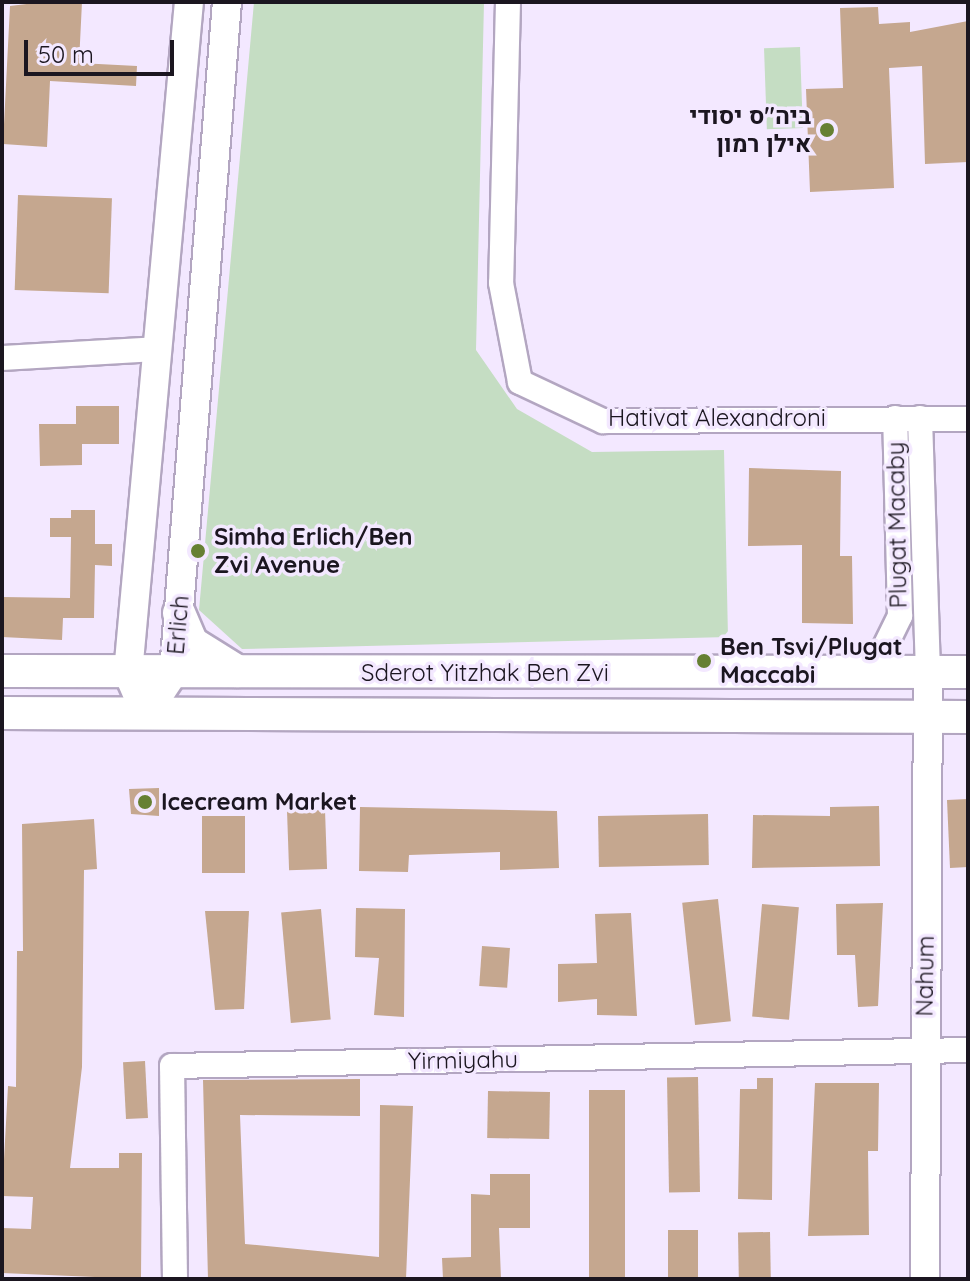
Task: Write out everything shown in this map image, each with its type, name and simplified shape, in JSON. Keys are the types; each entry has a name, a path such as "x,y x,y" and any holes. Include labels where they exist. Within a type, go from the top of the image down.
{"main road":[{"path":"179,613 192,643 240,673"},
{"name":"Sderot Yitzhak Ben Zvi","path":"2,671 968,672"},
{"name":"Sderot Yitzhak Ben Zvi","path":"2,713 968,717"}],"street":[{"name":"Erlich","path":"146,714 128,673 189,2"},
{"name":"Erlich","path":"146,714 174,672 227,2"},
{"name":"Hativat Alexandroni","path":"508,2 501,283 520,382 603,421 968,419"},
{"path":"2,358 157,349"},
{"name":"Plugat Macaby","path":"872,673 900,616 908,418"},
{"name":"Plugat Macaby","path":"908,418 928,673"},
{"name":"Nahum","path":"925,1279 928,673"},
{"name":"Yirmiyahu","path":"175,1279 172,1066 968,1050"}],"green space":[{"path":"254,2 484,2 476,350 517,409 592,452 724,450 728,637 242,649 199,610"},
{"path":"800,47 803,128 767,129 764,48"}],"building":[{"path":"82,2 79,63 137,66 136,86 50,81 47,147 3,144 10,6"},
{"path":"878,7 879,24 910,22 910,32 968,21 968,162 925,164 922,66 889,68 894,188 810,192 806,89 843,88 840,8"},
{"path":"18,195 112,198 109,293 15,290"},
{"path":"76,406 119,406 119,444 82,444 82,465 40,466 39,424 76,424"},
{"path":"749,468 841,471 840,556 852,556 853,624 802,623 802,545 748,546"},
{"path":"71,510 95,510 95,544 112,544 112,566 95,565 94,618 63,618 62,640 2,637 2,597 70,598 71,537 50,537 50,518 71,518"},
{"name":"Icecream Market","path":"159,788 159,816 131,814 129,789"},
{"path":"968,799 968,867 950,868 947,800"},
{"path":"879,806 880,866 752,868 753,815 830,816 830,807"},
{"path":"360,807 557,811 559,868 500,870 500,852 409,855 408,872 359,871"},
{"path":"325,810 327,869 289,870 287,811"},
{"path":"708,814 709,865 599,867 598,816"},
{"path":"202,816 245,816 245,873 202,873"},
{"path":"94,819 97,869 84,870 82,1067 70,1168 119,1168 119,1153 142,1153 141,1279 2,1273 2,1228 31,1229 33,1197 2,1196 8,1086 16,1087 17,951 23,951 22,824"},
{"path":"718,899 731,1021 695,1025 682,903"},
{"path":"883,903 878,1006 858,1007 855,955 837,955 836,904"},
{"path":"762,904 799,907 789,1020 752,1017"},
{"path":"356,908 405,909 404,1017 374,1015 379,958 355,957"},
{"path":"321,909 331,1020 291,1023 281,912"},
{"path":"205,911 249,911 244,1009 215,1010"},
{"path":"631,913 637,1016 597,1015 597,999 558,1002 558,964 597,963 595,914"},
{"path":"482,946 510,948 507,988 479,986"},
{"path":"145,1061 148,1118 126,1119 123,1062"},
{"path":"698,1077 700,1192 669,1193 667,1078"},
{"path":"757,1078 773,1078 772,1200 738,1199 740,1089 757,1089"},
{"path":"360,1079 360,1116 240,1115 245,1244 379,1257 380,1105 413,1106 406,1279 208,1279 203,1080"},
{"path":"815,1083 879,1083 878,1151 868,1151 869,1235 808,1236"},
{"path":"589,1090 625,1090 625,1279 589,1279"},
{"path":"488,1091 550,1092 549,1139 487,1138"},
{"path":"490,1174 530,1174 530,1228 499,1228 501,1279 443,1279 442,1258 471,1257 471,1194 490,1195"},
{"path":"668,1230 698,1230 698,1279 668,1279"},
{"path":"770,1232 771,1279 739,1279 738,1233"}],"place":[{"name":"ביה\"ס יסודי אילן רמון","path":"827,130"},
{"name":"Simha Erlich/Ben Zvi Avenue","path":"198,551"},
{"name":"Ben Tsvi/Plugat Maccabi","path":"704,661"},
{"name":"Icecream Market","path":"145,802"}]}
